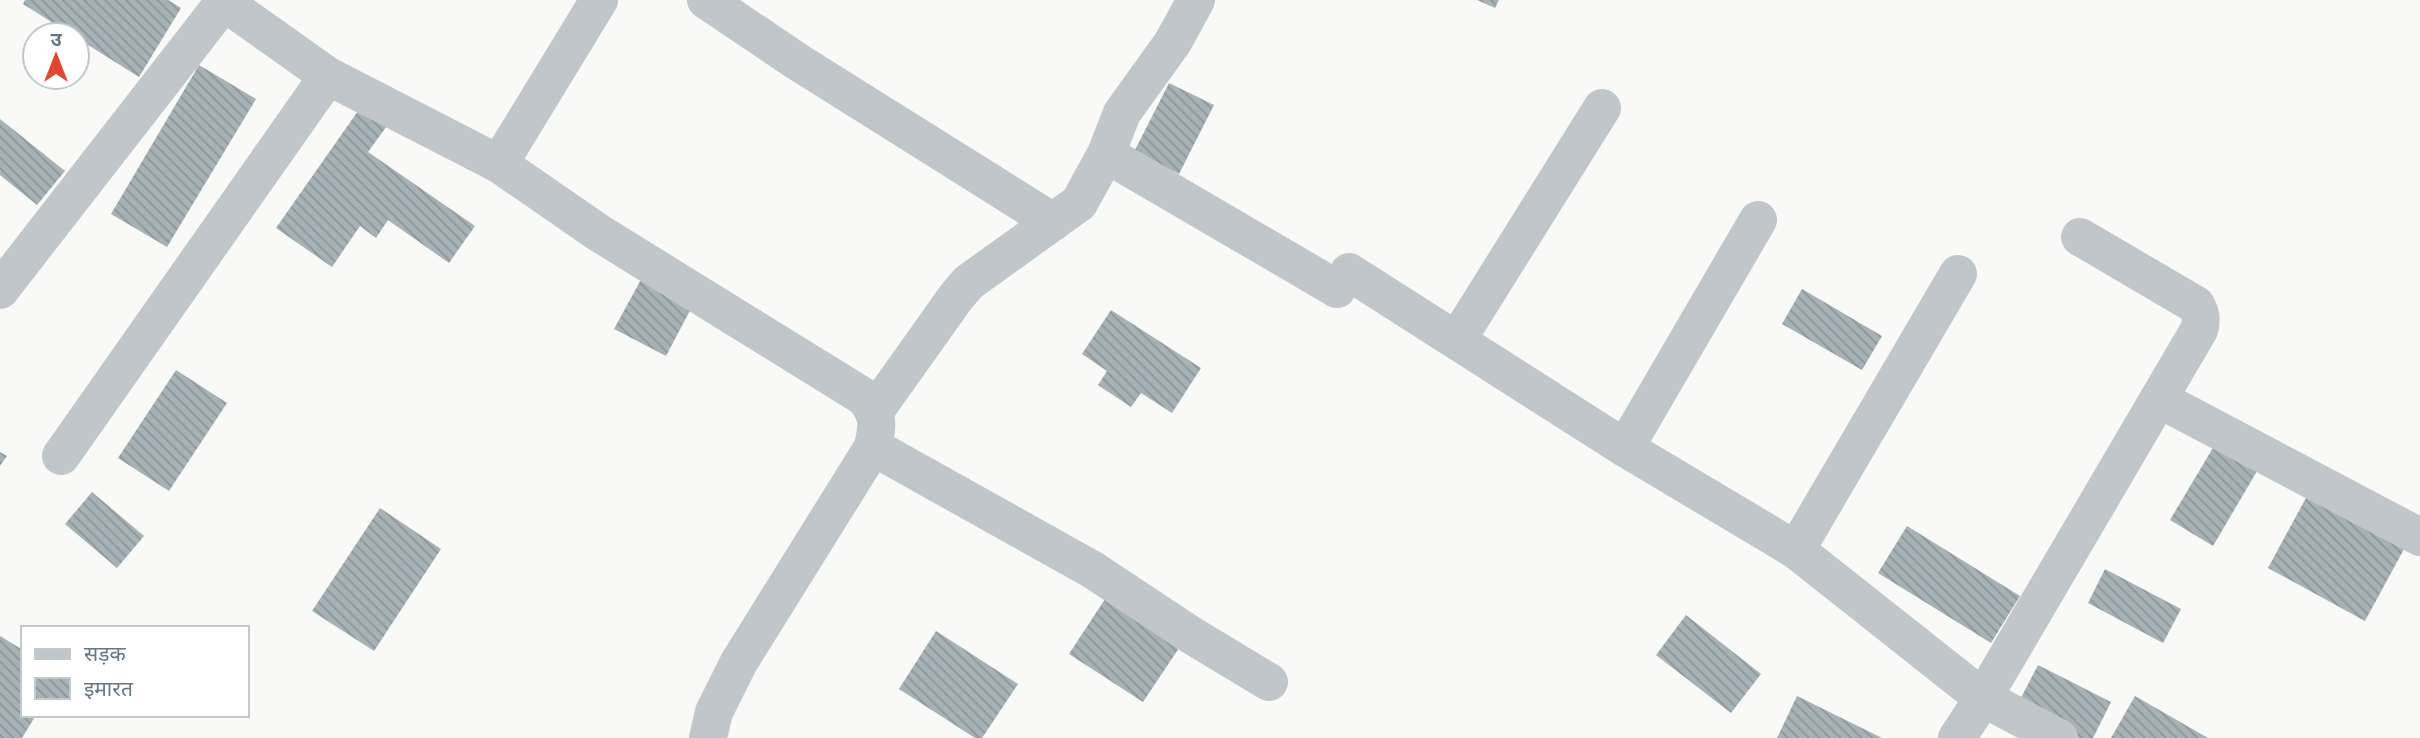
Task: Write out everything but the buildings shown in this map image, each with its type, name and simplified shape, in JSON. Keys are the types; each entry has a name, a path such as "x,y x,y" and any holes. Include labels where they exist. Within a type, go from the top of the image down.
{"street":[{"path":"499,164 599,0"},
{"path":"706,0 798,62 1053,222"},
{"path":"708,738 714,712 739,662 874,429 956,297 969,282 1079,203 1106,154 1122,113 1173,42 1196,0"},
{"path":"0,289 222,1 328,76 499,164 599,233 864,397 874,429 1191,635 1269,682"},
{"path":"61,456 328,76"},
{"path":"1457,340 1602,108"},
{"path":"1106,154 1457,340 1625,449 1796,551 1983,698 2059,738"},
{"path":"1625,449 1758,220"},
{"path":"1957,738 2199,330 2201,314 2196,305 2080,237"},
{"path":"1796,551 1958,274"},
{"path":"2158,399 2420,537"}]}
